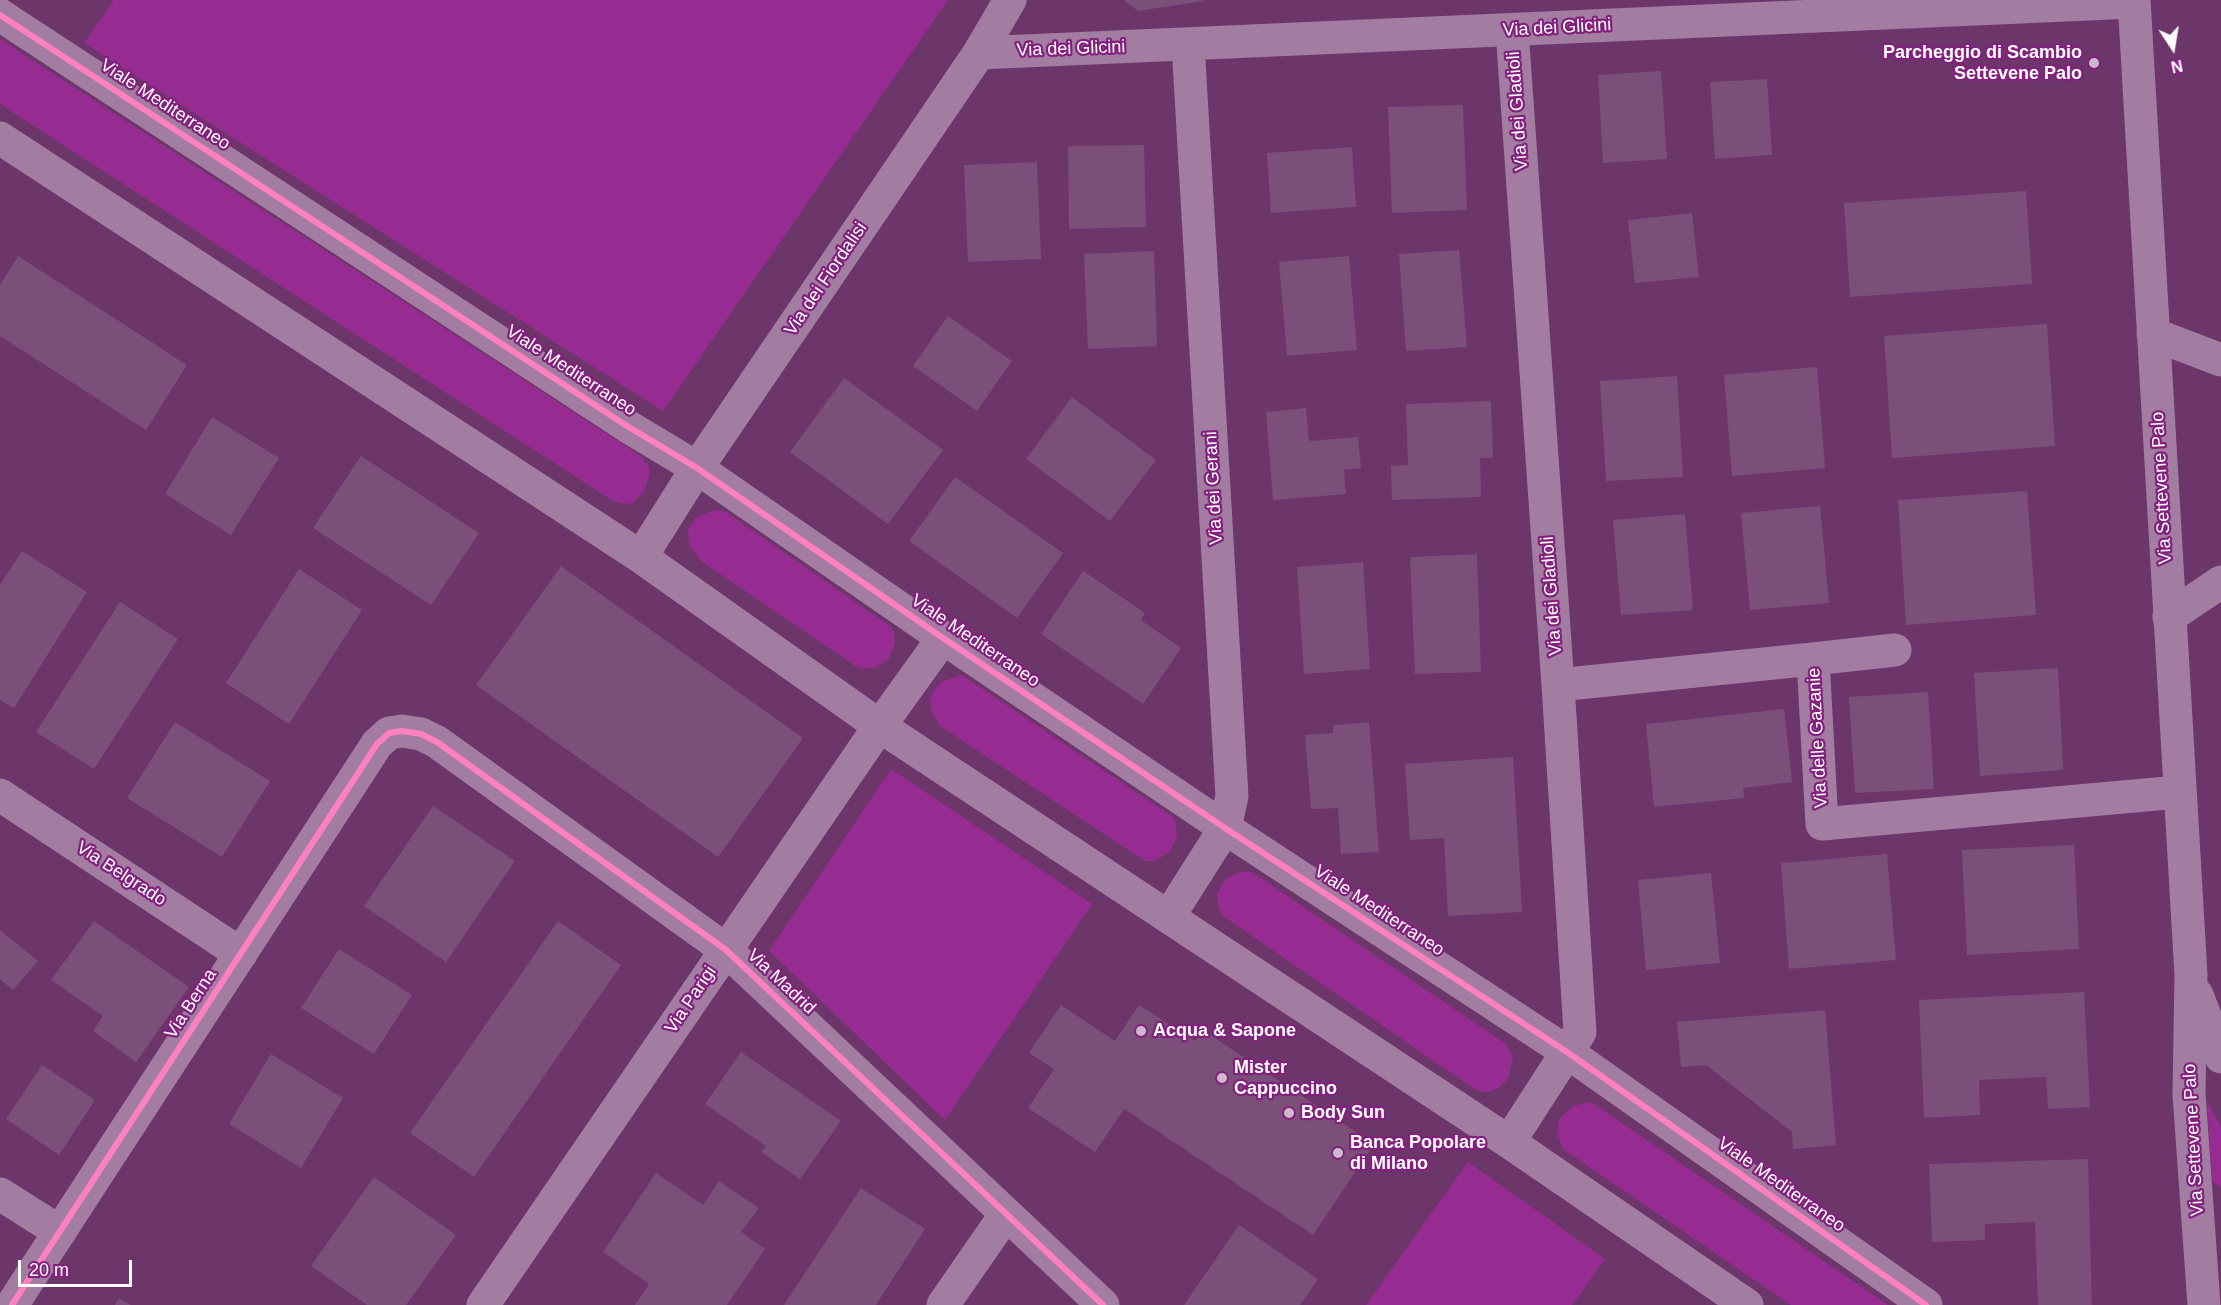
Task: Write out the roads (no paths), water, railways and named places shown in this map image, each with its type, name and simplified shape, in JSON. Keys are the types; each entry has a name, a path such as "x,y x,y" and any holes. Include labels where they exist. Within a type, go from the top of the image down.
{"street":[{"name":"Via dei Fiordalisi","path":"640,557 697,468 979,53 1010,0"},
{"name":"Via dei Glicini","path":"979,53 2134,1"},
{"name":"Via Settevene Palo","path":"2134,1 2191,975 2189,1094 2204,1305"},
{"name":"Viale Mediterraneo","path":"0,15 627,426 697,468 943,638 1225,828 1567,1052 1926,1305"},
{"name":"Via dei Gladioli","path":"1509,1142 1580,1032 1512,30"},
{"name":"Via dei Gerani","path":"1169,916 1225,828 1232,796 1188,44"},
{"path":"0,138 640,557 881,727 1509,1142 1746,1305"},
{"path":"2153,334 2221,360"},
{"path":"2169,617 2221,582"},
{"name":"Via Parigi","path":"483,1305 943,638"},
{"path":"1813,659 1895,650"},
{"name":"Via delle Gazanie","path":"1558,685 1813,659 1822,824 2179,792"},
{"name":"Via Madrid","path":"402,731 421,734 437,742 726,950 1103,1305"},
{"name":"Via Berna","path":"12,1305 377,744 389,734 402,731"},
{"name":"Via Belgrado","path":"0,795 241,954"},
{"name":"Via Settevene Palo","path":"2191,975 2221,1057"},
{"path":"0,1194 60,1233"},
{"path":"943,1305 1006,1214"}],"place":[{"name":"Parcheggio di Scambio Settevene Palo","path":"2094,63"},
{"name":"Acqua & Sapone","path":"1141,1031"},
{"name":"Mister Cappuccino","path":"1222,1078"},
{"name":"Body Sun","path":"1289,1113"},
{"name":"Banca Popolare di Milano","path":"1338,1153"}]}
